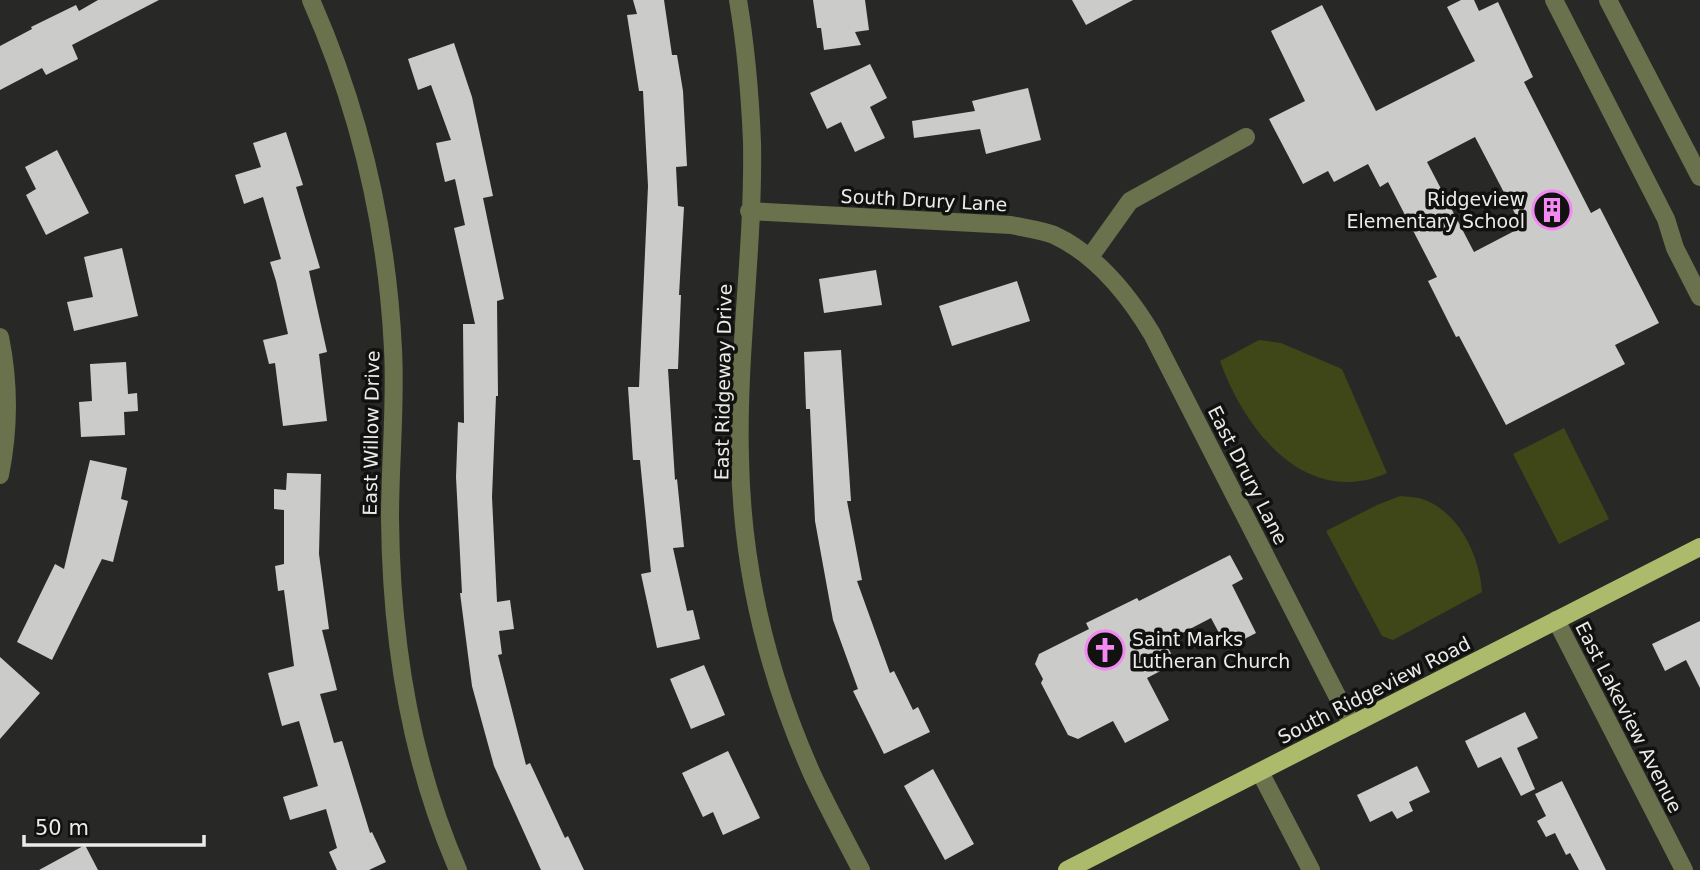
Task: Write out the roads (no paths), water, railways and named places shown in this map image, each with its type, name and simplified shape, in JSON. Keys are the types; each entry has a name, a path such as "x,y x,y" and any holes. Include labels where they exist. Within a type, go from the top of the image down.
{"main road":[{"name":"South Ridgeview Road","path":"1067,870 1700,547"}],"street":[{"name":"East Willow Drive","path":"311,0 329,41 354,113 375,198 388,275 394,351 390,518 392,573 403,683 423,769 458,870"},
{"name":"East Ridgeway Drive","path":"738,0 747,53 752,144 740,386 740,460 746,547 758,618 780,695 813,776 861,870"},
{"path":"1554,0 1666,219 1675,248 1700,297"},
{"path":"1608,0 1700,177"},
{"path":"1090,257 1130,201 1246,137"},
{"name":"South Drury Lane","path":"749,212 1012,225 1052,234 1090,257"},
{"name":"East Drury Lane","path":"1090,257 1133,302 1152,334 1352,725"},
{"path":"0,337 7,389 0,475"},
{"name":"East Lakeview Avenue","path":"1556,620 1684,870"},
{"path":"1260,772 1311,870"}],"place":[{"name":"Ridgeview Elementary School","path":"1552,210"},
{"name":"Saint Marks Lutheran Church","path":"1105,650"}]}
